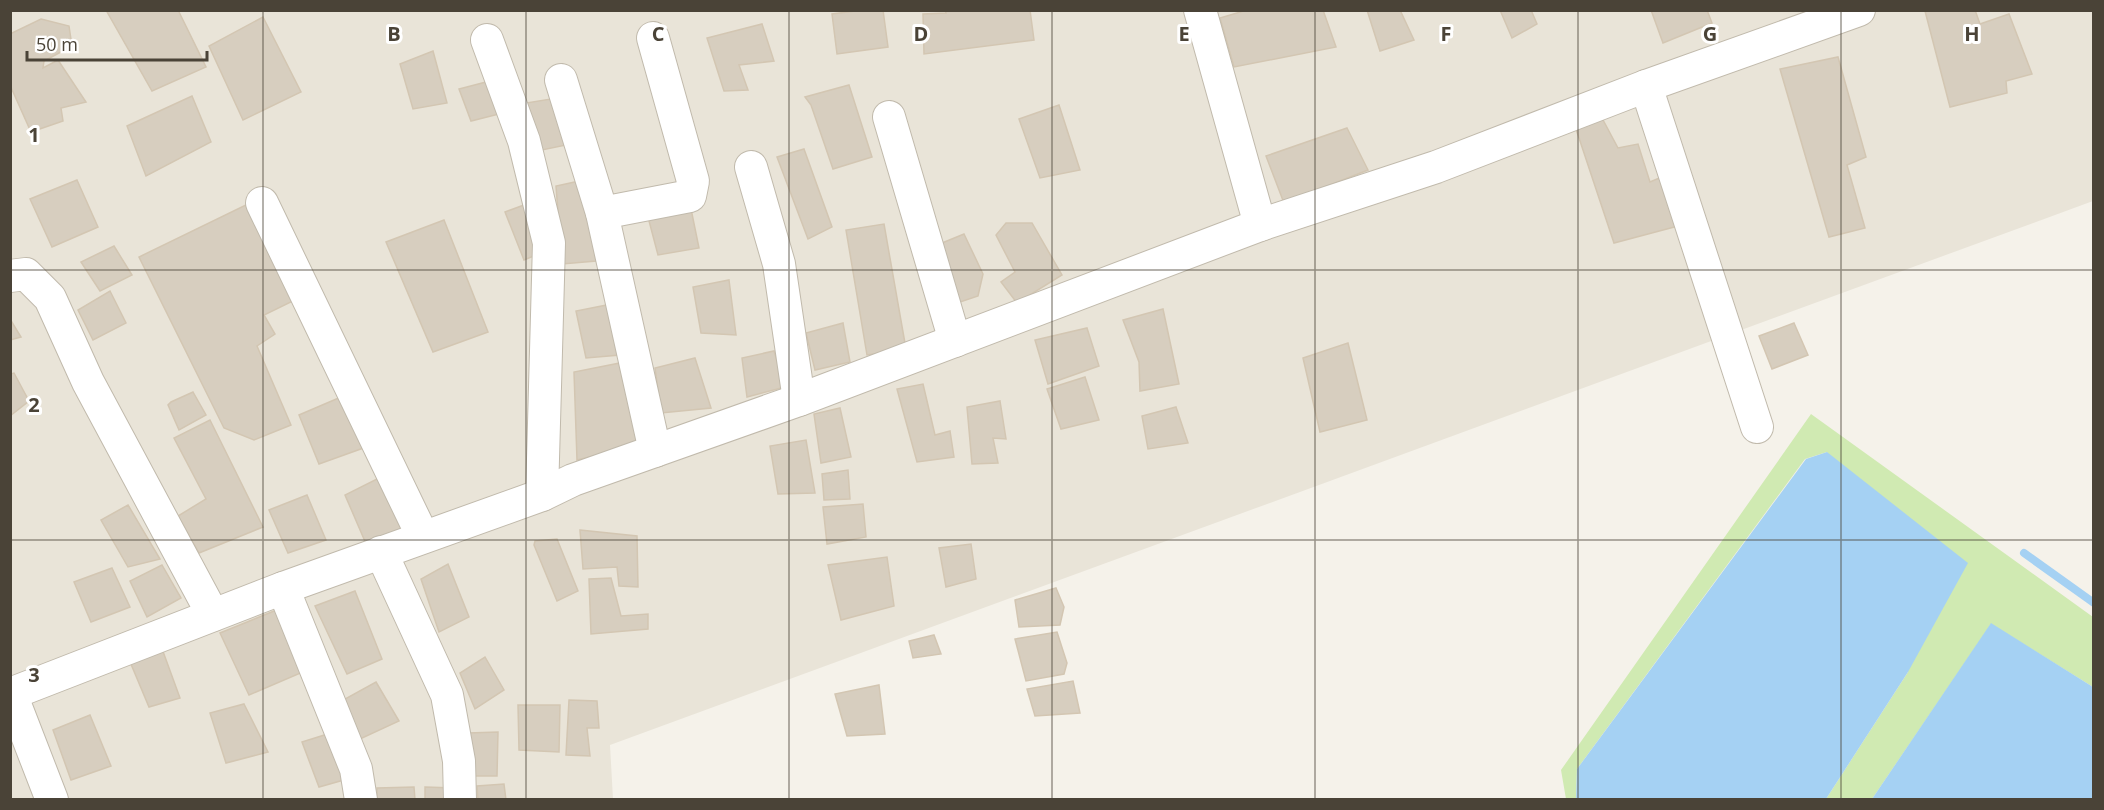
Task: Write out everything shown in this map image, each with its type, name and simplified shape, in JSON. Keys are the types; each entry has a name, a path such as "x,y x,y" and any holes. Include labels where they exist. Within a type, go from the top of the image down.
{"street":[{"path":"1200,10 1260,225"},
{"path":"52,800 11,694 284,588 542,495 573,480 799,400 1260,225 1436,167 1646,86 1859,10"},
{"path":"602,213 690,196 693,181 653,38"},
{"path":"488,40 524,141 549,243 542,495"},
{"path":"561,80 602,213 655,451"},
{"path":"1646,86 1757,427"},
{"path":"890,117 955,341"},
{"path":"751,167 779,264 799,400"},
{"path":"262,203 423,537"},
{"path":"10,276 26,274 50,298 88,382 213,615"},
{"path":"381,552 447,695 459,761 460,800"},
{"path":"284,588 356,769 361,800"}],"shaded area":[{"path":"10,11 2093,11 2093,201 610,745 613,799 11,799"}],"green space":[{"path":"1811,414 2093,617 2093,687 1991,624 1872,799 1826,799 1908,672 1827,452 1805,459 1577,769 1576,799 1566,799 1561,770"}],"water":[{"path":"1827,452 1968,563 1908,672 1826,799 1576,799 1577,769 1806,459"},
{"path":"1991,623 2093,687 2093,799 1872,799"}],"building":[{"path":"106,10 178,10 206,67 152,91"},
{"path":"883,10 888,47 837,54 832,14"},
{"path":"945,10 1030,10 1034,40 924,54 923,14 946,13"},
{"path":"1247,10 1323,10 1336,47 1234,67 1220,18"},
{"path":"1367,10 1400,10 1414,40 1380,51"},
{"path":"1500,10 1531,10 1537,24 1512,38"},
{"path":"1651,10 1707,10 1712,23 1663,43"},
{"path":"1975,10 1980,24 2009,14 2032,74 2006,81 2007,93 1950,107 1925,11"},
{"path":"263,17 301,92 243,120 209,46"},
{"path":"41,19 69,26 72,46 44,61 43,68 58,60 86,102 61,108 63,121 31,132 10,85 10,34"},
{"path":"762,24 774,61 739,65 748,90 724,91 707,38"},
{"path":"433,51 447,103 413,109 400,64"},
{"path":"1838,57 1866,157 1847,165 1865,228 1829,237 1780,69"},
{"path":"490,81 499,114 471,121 459,89"},
{"path":"849,85 872,157 833,169 811,105 805,97"},
{"path":"192,96 211,142 146,176 127,126"},
{"path":"557,98 571,144 542,150 526,103"},
{"path":"1059,105 1080,170 1040,178 1019,119"},
{"path":"1602,118 1618,148 1638,144 1650,182 1664,176 1682,225 1614,243 1575,126"},
{"path":"1347,128 1368,170 1284,203 1266,156"},
{"path":"804,149 832,227 808,239 777,157"},
{"path":"77,180 98,227 52,247 30,199"},
{"path":"584,180 596,261 562,264 556,186"},
{"path":"252,202 295,300 264,315 275,334 257,346 291,425 254,440 224,428 139,257"},
{"path":"532,202 541,253 524,260 505,212"},
{"path":"691,209 699,248 658,255 648,217"},
{"path":"444,220 488,332 433,352 386,242"},
{"path":"1006,223 1032,223 1062,275 1017,303 1001,282 1015,272 996,235"},
{"path":"884,224 906,349 867,355 846,230"},
{"path":"964,234 983,274 978,296 954,304 942,243"},
{"path":"114,246 132,275 100,291 81,262"},
{"path":"729,280 736,335 701,333 693,287"},
{"path":"110,291 126,323 93,340 78,310"},
{"path":"612,304 620,355 586,358 576,311"},
{"path":"1163,309 1179,384 1140,391 1139,362 1123,320"},
{"path":"10,319 21,337 10,340"},
{"path":"843,323 850,362 815,370 806,333"},
{"path":"1794,323 1808,355 1772,369 1759,336"},
{"path":"1087,328 1099,366 1048,384 1035,340"},
{"path":"1348,343 1367,420 1320,432 1303,358"},
{"path":"774,351 785,387 747,397 742,358"},
{"path":"695,358 711,408 661,413 655,368"},
{"path":"625,362 644,444 577,460 574,372"},
{"path":"14,373 29,401 10,416 10,374"},
{"path":"1085,377 1099,420 1061,429 1047,389"},
{"path":"923,384 935,435 950,431 954,457 917,462 897,389"},
{"path":"193,392 206,415 179,430 168,405"},
{"path":"341,397 369,446 319,464 299,415"},
{"path":"1000,401 1006,439 993,438 998,463 972,464 967,407"},
{"path":"1176,407 1188,443 1148,449 1142,416"},
{"path":"840,408 851,457 821,463 814,414"},
{"path":"210,420 263,527 199,553 178,516 206,499 174,438"},
{"path":"806,440 815,493 778,494 770,446"},
{"path":"848,470 850,499 824,500 822,474"},
{"path":"381,477 415,529 367,546 345,495"},
{"path":"307,495 326,540 288,553 269,510"},
{"path":"863,504 866,537 827,544 823,507"},
{"path":"128,505 160,559 128,567 101,520"},
{"path":"580,530 637,536 638,587 619,586 617,567 583,569"},
{"path":"557,539 578,591 557,601 534,545 535,541"},
{"path":"971,544 976,579 946,587 939,548"},
{"path":"887,557 894,606 841,620 828,565"},
{"path":"448,564 469,617 439,632 421,579"},
{"path":"162,565 181,598 147,617 130,581"},
{"path":"112,568 130,607 91,622 74,582"},
{"path":"611,578 621,616 648,614 648,629 591,634 589,579"},
{"path":"1056,588 1064,607 1060,625 1019,627 1015,600"},
{"path":"355,591 382,659 347,674 315,606"},
{"path":"279,609 310,669 249,695 220,633"},
{"path":"1057,632 1067,663 1064,674 1026,681 1015,639"},
{"path":"934,635 941,654 913,658 909,641"},
{"path":"161,646 180,698 149,707 128,657"},
{"path":"485,657 504,690 475,709 460,673"},
{"path":"1073,681 1080,713 1035,716 1027,689"},
{"path":"376,682 399,721 360,739 345,699"},
{"path":"879,685 885,734 847,736 835,694"},
{"path":"569,700 597,701 599,728 587,728 590,756 566,755"},
{"path":"244,704 268,752 226,763 210,713"},
{"path":"518,705 560,705 559,752 519,750"},
{"path":"90,715 111,766 71,780 53,730"},
{"path":"334,732 351,778 319,787 302,742"},
{"path":"498,732 497,776 468,776 468,733"},
{"path":"504,784 506,800 478,800 477,786"},
{"path":"414,787 415,800 377,800 377,788"},
{"path":"425,787 454,788 454,800 425,800"}],"waterway":[{"path":"2024,553 2094,603"}]}
